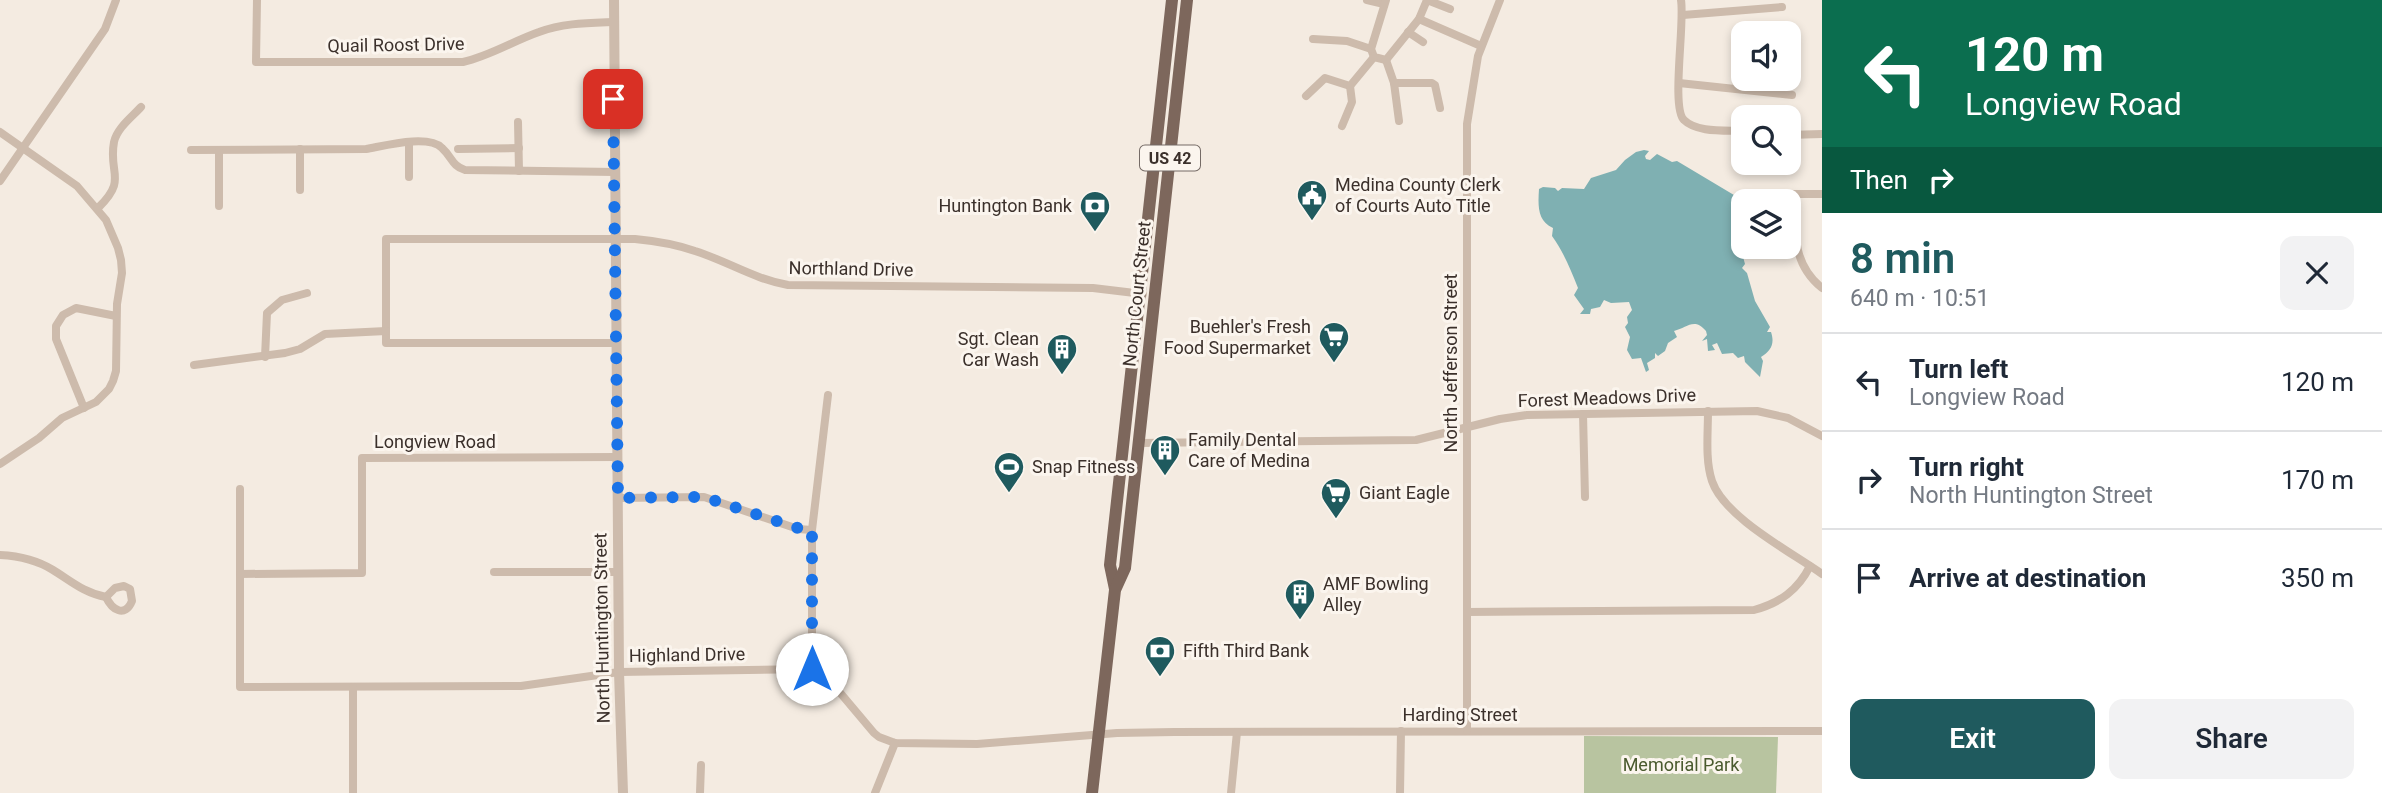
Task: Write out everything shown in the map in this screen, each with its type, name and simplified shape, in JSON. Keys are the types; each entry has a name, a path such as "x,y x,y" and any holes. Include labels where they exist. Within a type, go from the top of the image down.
{"main road":[{"name":"North Court Street","path":"1092,793 1115,590 1110,565 1172,0"},
{"name":"North Court Street","path":"1115,590 1125,568 1187,0"}],"street":[{"path":"0,181 105,29 116,0"},
{"name":"Quail Roost Drive","path":"257,0 256,62 463,62 542,31 579,23 614,22"},
{"name":"North Huntington Street","path":"614,0 619,672 623,793"},
{"path":"1342,126 1352,102 1350,86 1373,53 1385,2 1367,0"},
{"path":"1386,60 1419,19 1427,0 1450,9"},
{"name":"North Jefferson Street","path":"1467,731 1467,124 1473,76 1481,46 1500,0"},
{"path":"1681,0 1684,16 1678,106 1684,121 1703,128 1731,130"},
{"path":"1684,16 1782,7"},
{"path":"1419,19 1481,46"},
{"path":"1408,32 1423,42"},
{"path":"1312,39 1347,41 1386,60 1394,83 1399,121"},
{"path":"1306,96 1325,78 1350,86"},
{"path":"1394,83 1432,83 1435,85 1440,108"},
{"path":"1679,83 1792,95"},
{"path":"98,208 110,197 115,187 115,138 141,107"},
{"path":"518,122 519,171"},
{"path":"0,132 77,186 98,208 113,233 122,273 116,316 116,371 103,397 62,418 39,438 0,464"},
{"path":"1801,135 1822,134"},
{"path":"409,143 409,177"},
{"path":"191,150 366,149 384,144 436,144 445,150 453,164 466,170 615,172"},
{"path":"458,149 519,148"},
{"path":"300,149 300,190"},
{"path":"219,150 219,206"},
{"path":"1822,194 1795,194 1796,250 1805,271 1822,288"},
{"name":"Northland Drive","path":"386,331 386,239 655,241 715,258 754,277 798,286 1093,288 1155,296"},
{"path":"265,357 267,313 290,296 307,293"},
{"path":"84,408 56,339 56,326 63,315 76,308 116,316"},
{"path":"194,365 265,357 300,349 326,334 386,331 386,343 617,343"},
{"path":"828,395 812,530 812,669 826,676 879,737 895,743 875,793"},
{"path":"1707,411 1709,468 1722,500 1737,515 1822,574"},
{"name":"Forest Meadows Drive","path":"1139,443 1387,442 1425,439 1500,419 1527,415 1707,411 1773,414 1802,424 1822,436"},
{"path":"1583,414 1585,497"},
{"name":"Longview Road","path":"240,574 362,572 362,458 617,457"},
{"path":"240,489 240,574"},
{"path":"618,498 704,497 798,528 812,530"},
{"path":"0,555 40,563 84,591 106,597"},
{"path":"1467,612 1754,610 1776,603 1787,595 1797,586 1810,566"},
{"path":"494,572 618,572"},
{"name":"Highland Drive","path":"240,574 240,687 530,686 619,672 812,669"},
{"path":"353,687 353,793"},
{"path":"1400,793 1401,731"},
{"name":"Harding Street","path":"895,743 977,744 1099,735 1237,732 1822,731"},
{"path":"1231,793 1237,732"},
{"path":"701,765 701,793"}],"green space":[{"name":"Memorial Park","path":"1584,736 1778,737 1776,793 1584,793"}],"water":[{"path":"1649,151 1645,156 1650,160 1657,154 1672,162 1677,161 1731,193 1731,259 1744,259 1745,264 1742,268 1747,273 1755,301 1770,327 1767,332 1771,332 1773,340 1770,350 1761,357 1763,361 1760,377 1745,362 1744,356 1738,358 1733,353 1722,354 1717,343 1712,345 1715,350 1708,351 1707,339 1702,341 1707,335 1706,331 1694,324 1674,331 1677,337 1668,343 1665,351 1658,356 1655,353 1655,358 1647,363 1649,370 1646,372 1641,358 1632,359 1627,350 1630,337 1625,327 1632,310 1629,302 1611,303 1604,300 1600,307 1591,309 1590,314 1580,314 1584,309 1574,295 1578,288 1552,236 1553,228 1541,217 1539,189 1584,189 1591,178 1616,170 1636,152"}],"place":[{"name":"Medina County Clerk of Courts Auto Title","path":"1312,222"},
{"name":"Huntington Bank","path":"1095,233"},
{"name":"Buehler's Fresh Food Supermarket","path":"1334,364"},
{"name":"Sgt. Clean Car Wash","path":"1062,376"},
{"name":"Family Dental Care of Medina","path":"1165,477"},
{"name":"Snap Fitness","path":"1009,494"},
{"name":"Giant Eagle","path":"1336,520"},
{"name":"AMF Bowling Alley","path":"1300,621"},
{"name":"Fifth Third Bank","path":"1160,678"}],"route":[{"path":"613,99 618,498 704,497 798,528 812,530 812,669"}]}
